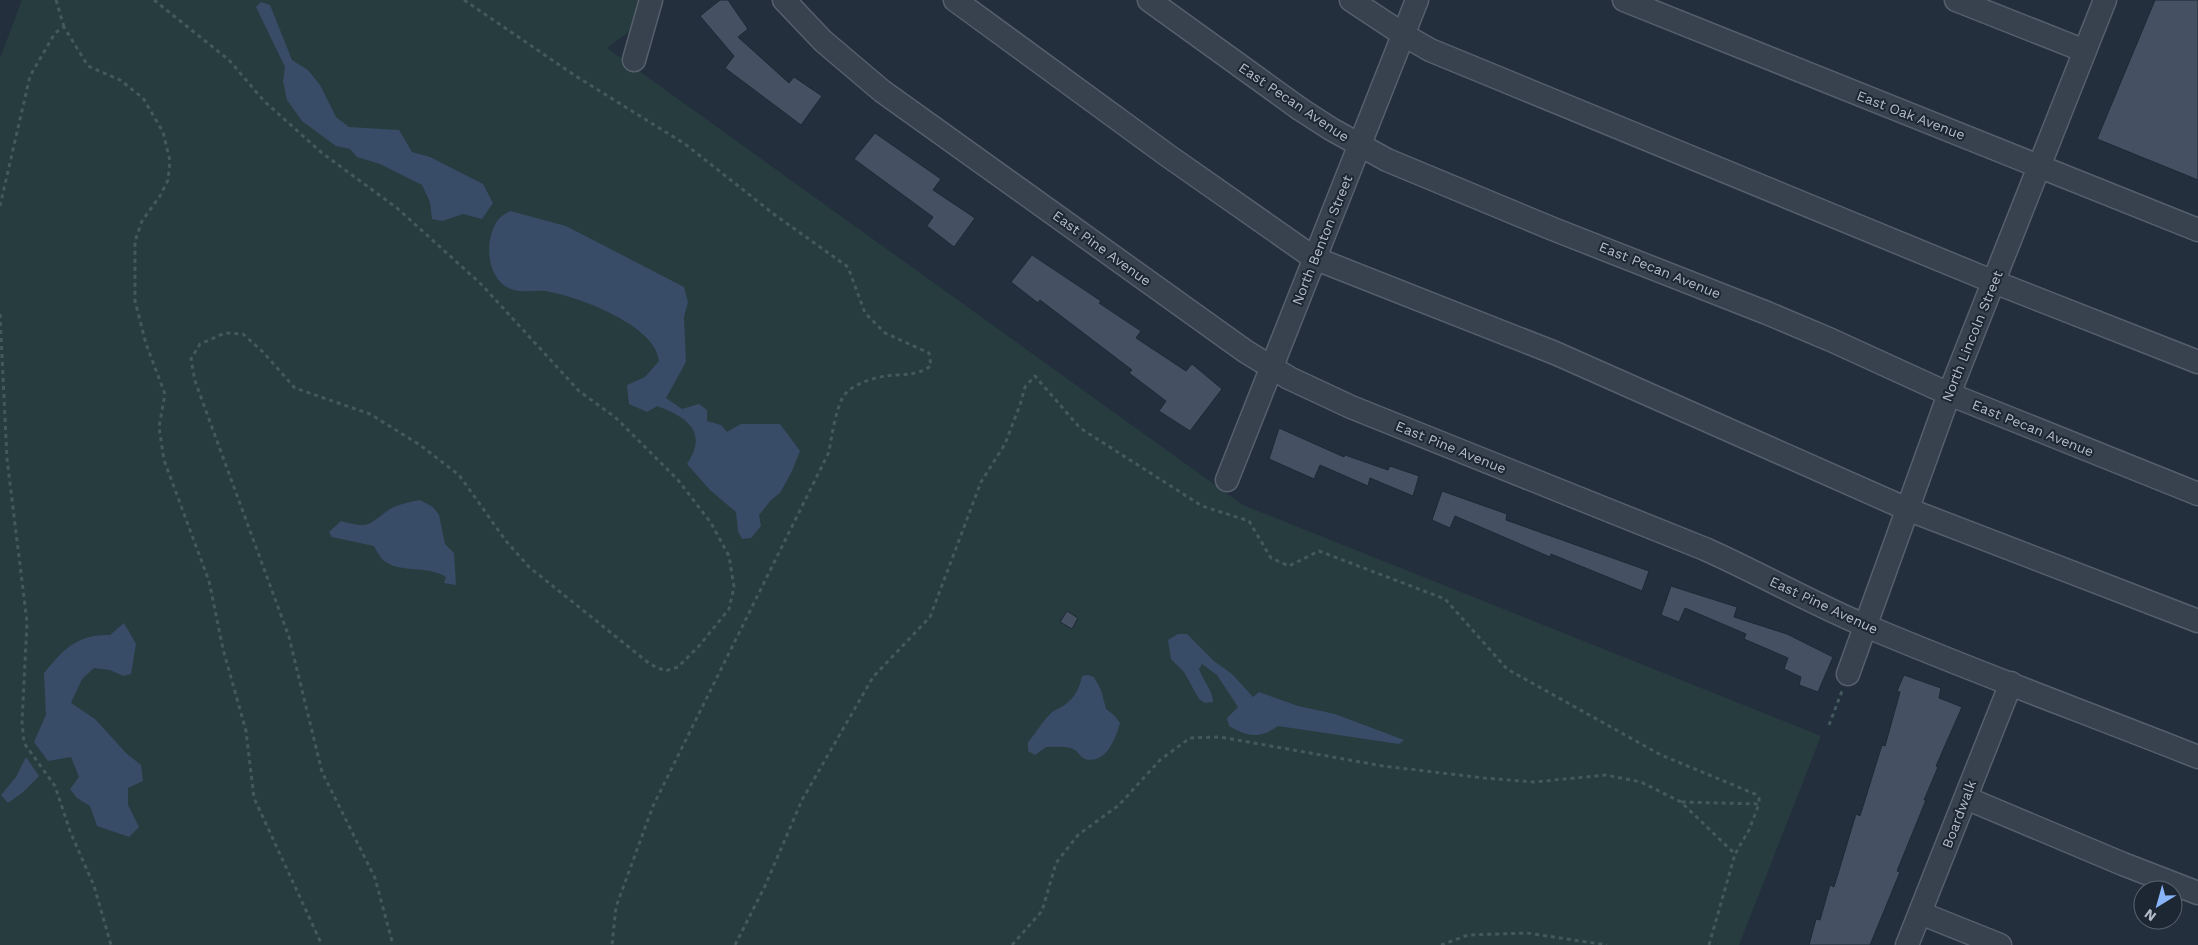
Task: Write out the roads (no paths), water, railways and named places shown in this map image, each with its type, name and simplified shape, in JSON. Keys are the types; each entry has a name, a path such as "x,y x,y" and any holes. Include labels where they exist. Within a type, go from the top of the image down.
{"street":[{"path":"634,60 650,0"},
{"name":"East Pine Avenue","path":"784,0 823,41 882,90 1238,346 1289,378 1350,408 1705,548 1783,588 1865,625 2198,757"},
{"path":"955,0 1168,155 1314,258 1555,353 1907,509 2198,621"},
{"name":"East Pecan Avenue","path":"1149,0 1286,99 1331,129 1387,160 1824,337 1949,394 2198,494"},
{"path":"1350,0 1430,50 1994,282 2198,362"},
{"name":"North Benton Street","path":"1227,480 1417,0"},
{"name":"East Oak Avenue","path":"1624,0 2039,166 2063,178 2198,230"},
{"path":"1956,0 2085,51"},
{"name":"North Lincoln Street","path":"1848,674 1949,394 2105,0"},
{"name":"Boardwalk","path":"1906,945 2011,683"},
{"path":"1966,798 2123,864 2198,893"},
{"path":"1920,913 2000,945"}],"water":[{"path":"261,2 270,5 292,60 308,70 320,85 336,117 349,127 399,130 412,152 430,157 483,184 493,203 482,219 463,214 442,221 432,219 430,202 422,185 380,164 357,157 350,149 336,146 302,121 287,100 283,81 285,67 256,7"},
{"path":"510,211 566,226 684,287 688,302 684,317 686,362 666,398 682,409 699,404 707,410 707,421 721,425 727,432 741,424 780,424 800,451 780,493 771,500 759,515 761,526 751,538 742,539 738,531 736,512 710,490 687,464 696,443 695,434 685,420 657,406 647,412 629,404 627,385 645,377 659,361 655,348 644,336 630,324 594,306 545,291 511,289 497,278 490,260 490,240 497,221"},
{"path":"420,500 433,507 439,515 445,544 454,553 456,585 444,583 446,577 439,573 388,564 382,559 374,546 332,537 329,532 341,521 358,525 368,524 393,507"},
{"path":"124,623 136,644 131,674 123,676 110,670 94,668 82,679 71,703 95,719 126,753 141,765 143,781 128,788 128,805 139,827 129,837 97,826 90,806 77,798 70,789 79,777 71,757 48,761 34,742 46,715 44,673 65,650 80,640 99,635 110,635"},
{"path":"1178,634 1187,634 1214,661 1232,674 1253,697 1259,692 1298,706 1335,714 1404,740 1399,744 1278,726 1260,735 1236,730 1229,726 1227,718 1238,707 1217,675 1202,664 1199,669 1213,698 1213,702 1205,703 1199,699 1184,672 1171,659 1168,640"},
{"path":"1082,676 1094,677 1101,690 1106,709 1120,723 1109,749 1099,758 1092,760 1085,759 1075,750 1067,747 1046,747 1035,755 1028,751 1028,742 1044,721 1052,712 1063,706 1073,697"},
{"path":"26,757 39,776 22,793 8,803 1,795 16,777"}]}
